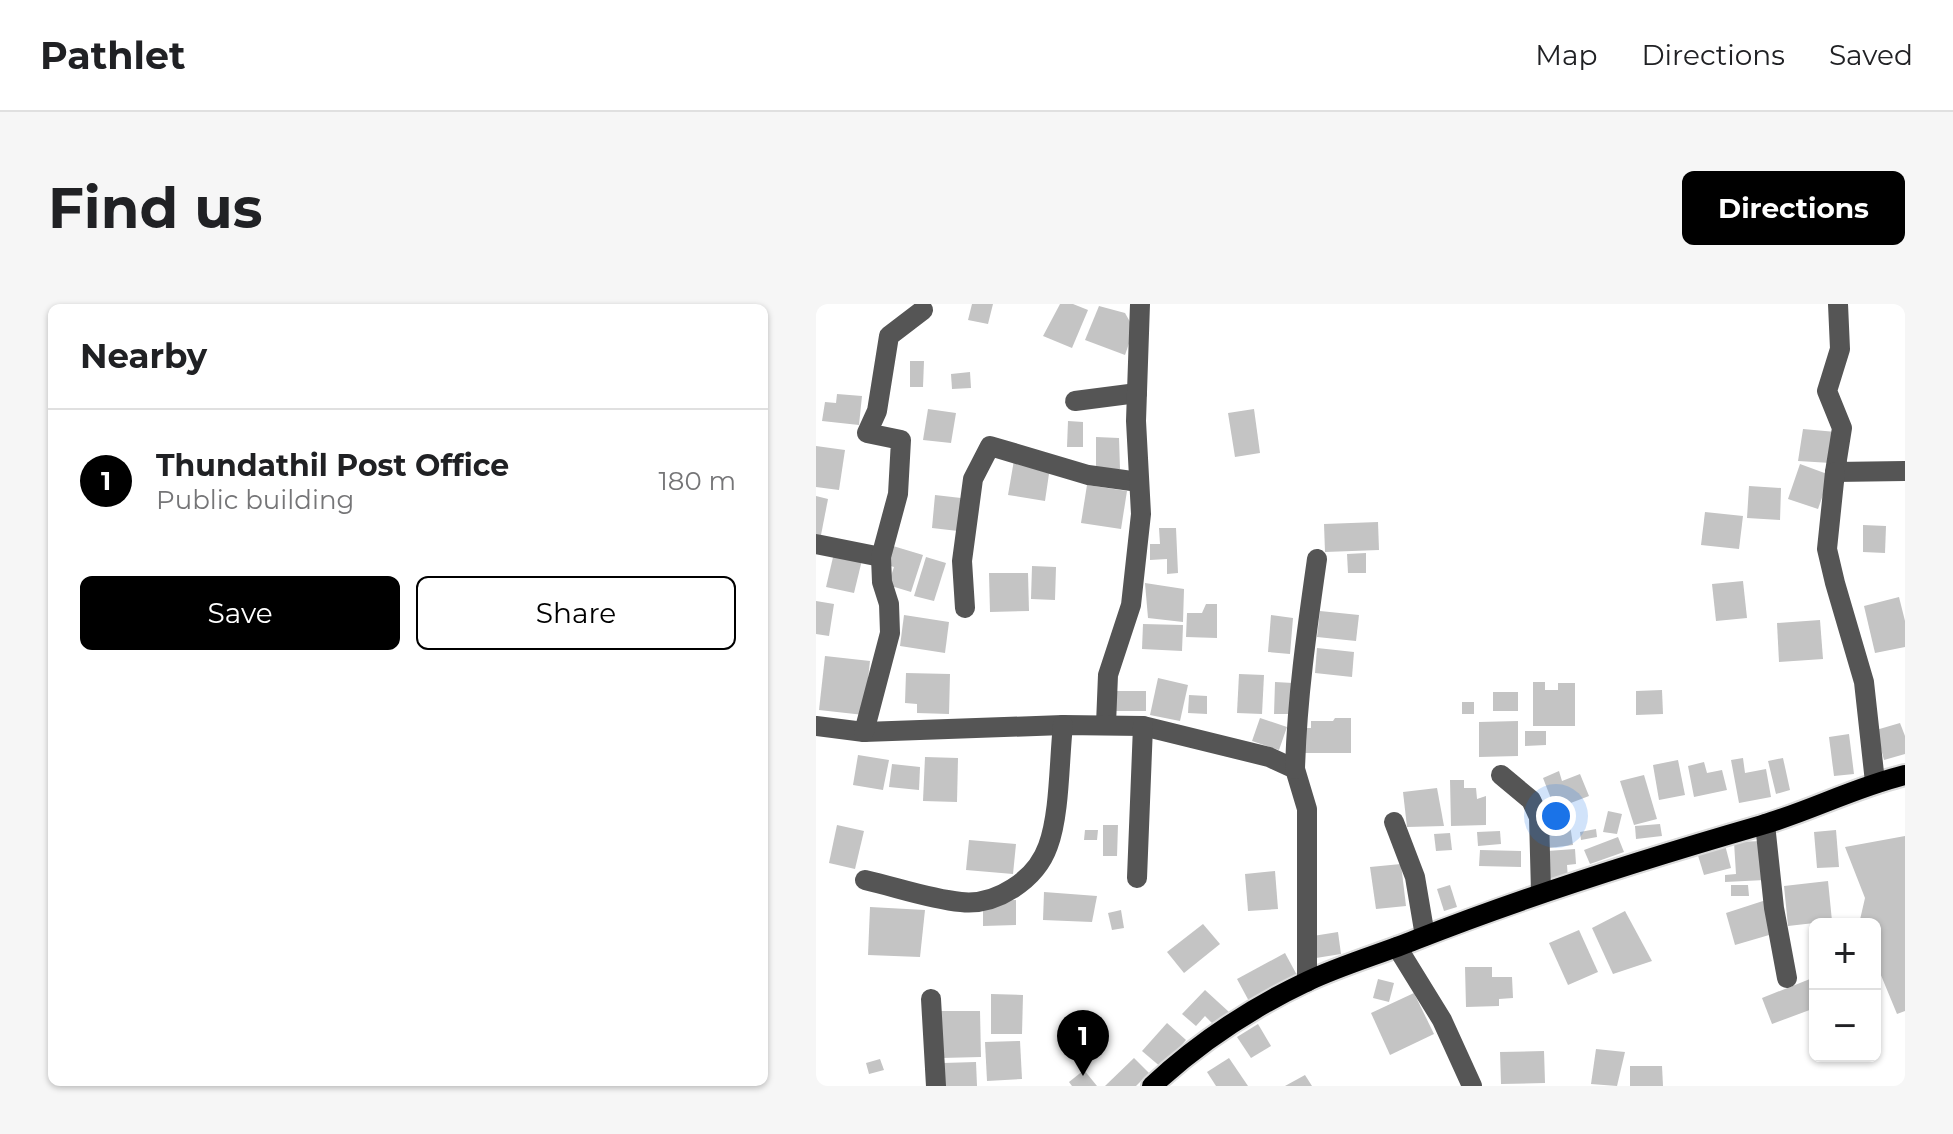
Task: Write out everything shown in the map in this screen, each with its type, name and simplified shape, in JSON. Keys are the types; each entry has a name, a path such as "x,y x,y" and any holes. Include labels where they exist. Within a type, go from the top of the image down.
{"main road":[{"path":"1152,1086 1182,1058 1241,1018 1307,982 1541,892 1665,851 1765,824 1875,782 1905,775"}],"street":[{"path":"1106,724 1108,675 1131,605 1141,514 1137,393 1140,304"},
{"path":"1838,304 1840,349 1827,391 1842,428 1827,549 1864,682 1875,782"},
{"path":"864,732 890,633 889,604 882,582 881,557 898,494 901,440 867,433 877,411 889,336 923,310"},
{"path":"1075,401 1137,393"},
{"path":"965,608 962,561 973,479 990,446 1088,475 1139,482"},
{"path":"1835,472 1905,471"},
{"path":"816,544 881,557"},
{"path":"1307,982 1307,809 1295,769 1298,708 1317,559"},
{"path":"816,726 864,732 1106,724 1143,726 1269,757 1295,769"},
{"path":"865,880 962,902 982,901 1002,895 1020,884 1047,849 1053,830 1063,725"},
{"path":"1137,878 1143,726"},
{"path":"1501,775 1531,800 1539,817 1541,892"},
{"path":"1394,822 1415,877 1425,936"},
{"path":"1765,824 1774,908 1787,978"},
{"path":"1397,947 1442,1020 1472,1086"},
{"path":"931,999 936,1086"}],"building":[{"path":"972,304 993,304 988,324 968,320"},
{"path":"1060,304 1073,304 1088,310 1072,348 1043,336"},
{"path":"1099,306 1125,313 1134,329 1125,355 1085,340"},
{"path":"910,361 924,361 923,387 910,387"},
{"path":"970,372 971,388 952,389 951,374"},
{"path":"837,394 862,396 859,425 822,421 825,402 836,403"},
{"path":"928,409 956,413 951,443 923,440"},
{"path":"1254,409 1260,453 1235,457 1228,413"},
{"path":"1068,421 1083,422 1083,447 1067,447"},
{"path":"1803,429 1836,432 1831,463 1798,461"},
{"path":"1096,437 1119,438 1120,469 1096,469"},
{"path":"816,446 845,450 839,490 816,487"},
{"path":"1014,460 1050,467 1045,501 1008,495"},
{"path":"1800,464 1830,475 1818,509 1788,499"},
{"path":"1087,485 1127,491 1121,529 1081,523"},
{"path":"1749,486 1781,488 1780,520 1747,518"},
{"path":"935,495 961,498 958,531 932,528"},
{"path":"816,496 828,499 821,535 816,534"},
{"path":"1705,512 1743,516 1739,549 1701,545"},
{"path":"1378,522 1379,550 1325,552 1324,524"},
{"path":"1863,525 1886,526 1885,553 1863,552"},
{"path":"1159,528 1176,528 1178,573 1167,574 1167,559 1150,560 1150,544 1160,544"},
{"path":"893,546 923,555 911,592 888,585 894,567 887,565"},
{"path":"834,553 862,560 854,593 826,587"},
{"path":"1366,553 1366,573 1348,573 1347,554"},
{"path":"926,557 946,563 934,601 914,596"},
{"path":"1032,566 1056,567 1055,600 1031,599"},
{"path":"989,573 1028,573 1029,611 990,612"},
{"path":"1743,581 1747,618 1716,621 1712,584"},
{"path":"1145,583 1184,589 1183,622 1148,618"},
{"path":"1899,597 1905,621 1905,647 1875,653 1864,606"},
{"path":"816,601 834,604 829,636 816,634"},
{"path":"1206,604 1217,604 1217,638 1186,637 1187,613 1202,613"},
{"path":"1320,611 1359,615 1356,641 1317,637"},
{"path":"904,615 949,622 945,653 900,646"},
{"path":"1271,615 1293,618 1290,654 1268,652"},
{"path":"1820,620 1823,659 1779,662 1777,623"},
{"path":"1143,624 1183,625 1182,651 1142,649"},
{"path":"1317,648 1354,652 1352,677 1315,673"},
{"path":"825,656 870,661 864,715 819,710"},
{"path":"906,673 950,674 949,714 917,713 917,704 905,703"},
{"path":"1239,674 1264,675 1262,714 1237,713"},
{"path":"1158,678 1188,685 1180,721 1150,715"},
{"path":"1275,682 1293,683 1292,714 1274,714"},
{"path":"1533,682 1545,682 1545,690 1558,690 1558,683 1575,683 1575,726 1533,726"},
{"path":"1662,690 1663,714 1636,715 1636,691"},
{"path":"1114,691 1146,691 1146,711 1114,711"},
{"path":"1493,692 1518,692 1518,711 1493,711"},
{"path":"1189,695 1207,696 1207,714 1188,713"},
{"path":"1462,702 1474,702 1474,714 1462,714"},
{"path":"1260,718 1287,727 1279,750 1252,741"},
{"path":"1335,718 1351,718 1351,753 1300,753 1300,728 1311,728 1311,721 1333,721"},
{"path":"1518,721 1518,756 1479,757 1479,722"},
{"path":"1900,723 1905,736 1905,754 1884,760 1876,730"},
{"path":"1525,731 1546,731 1546,745 1525,746"},
{"path":"1849,734 1854,774 1834,776 1829,737"},
{"path":"858,755 889,760 883,790 853,785"},
{"path":"925,757 958,758 957,802 923,801"},
{"path":"1743,758 1745,773 1766,769 1771,797 1739,803 1731,760"},
{"path":"1783,758 1790,790 1776,794 1768,761"},
{"path":"1678,760 1685,795 1659,800 1653,765"},
{"path":"1704,762 1707,773 1722,770 1727,790 1694,797 1688,766"},
{"path":"892,764 920,767 919,790 889,787"},
{"path":"1559,771 1562,781 1580,774 1589,796 1555,809 1543,778"},
{"path":"1644,775 1657,819 1634,825 1620,781"},
{"path":"1450,780 1464,780 1464,788 1476,788 1477,799 1486,796 1486,825 1451,826"},
{"path":"1437,788 1444,826 1407,827 1403,792"},
{"path":"1568,811 1573,845 1549,848 1544,814"},
{"path":"1608,811 1622,814 1617,834 1603,832"},
{"path":"1660,824 1662,836 1636,839 1635,826"},
{"path":"837,825 864,831 855,869 829,863"},
{"path":"1103,825 1118,825 1117,856 1103,856"},
{"path":"1596,829 1597,837 1581,840 1580,832"},
{"path":"1085,830 1098,830 1097,840 1084,840"},
{"path":"1836,830 1839,867 1817,868 1814,832"},
{"path":"1500,831 1501,844 1478,846 1477,832"},
{"path":"1450,833 1452,850 1436,851 1434,834"},
{"path":"1905,836 1905,1011 1897,1014 1881,975 1881,918 1860,918 1865,898 1845,847"},
{"path":"1618,837 1624,852 1590,864 1584,850"},
{"path":"969,840 1016,844 1013,874 966,870"},
{"path":"1724,841 1731,868 1704,875 1696,849"},
{"path":"1763,841 1765,880 1725,882 1725,875 1736,874 1734,842"},
{"path":"1575,849 1576,864 1567,865 1568,879 1549,880 1547,851"},
{"path":"1480,850 1521,851 1521,867 1479,866"},
{"path":"1401,864 1406,906 1376,909 1370,867"},
{"path":"1275,871 1278,909 1248,911 1245,874"},
{"path":"1828,881 1832,918 1809,918 1809,924 1788,926 1784,886"},
{"path":"1450,885 1457,907 1444,911 1437,889"},
{"path":"1731,885 1748,885 1749,896 1731,896"},
{"path":"1044,892 1097,896 1092,922 1043,920"},
{"path":"1016,900 1016,925 983,926 983,901"},
{"path":"1766,900 1776,933 1735,945 1726,913"},
{"path":"870,907 925,910 920,957 868,955"},
{"path":"1121,910 1124,928 1112,930 1108,913"},
{"path":"1625,911 1652,961 1613,974 1592,928"},
{"path":"1203,924 1220,944 1184,973 1167,952"},
{"path":"1579,930 1598,972 1568,985 1549,943"},
{"path":"1338,932 1341,954 1316,958 1313,936"},
{"path":"1285,953 1298,977 1250,1003 1237,979"},
{"path":"1465,967 1492,967 1492,977 1512,977 1513,998 1499,999 1499,1006 1466,1007"},
{"path":"1378,979 1394,983 1389,1002 1373,998"},
{"path":"1809,979 1809,1010 1772,1024 1762,998"},
{"path":"1205,990 1229,1012 1216,1027 1205,1016 1196,1026 1182,1014"},
{"path":"1414,993 1434,1034 1390,1055 1371,1013"},
{"path":"991,994 1023,995 1022,1034 991,1034"},
{"path":"940,1011 980,1011 981,1057 941,1058"},
{"path":"1167,1023 1186,1040 1162,1068 1142,1051"},
{"path":"1258,1024 1271,1046 1251,1058 1237,1037"},
{"path":"1020,1041 1022,1079 987,1081 985,1042"},
{"path":"1596,1049 1625,1052 1617,1086 1591,1084"},
{"path":"1544,1051 1545,1083 1501,1084 1500,1052"},
{"path":"1134,1058 1149,1073 1136,1086 1105,1086"},
{"path":"1229,1058 1248,1086 1216,1086 1207,1072"},
{"path":"880,1059 884,1070 869,1074 866,1063"},
{"path":"976,1062 977,1086 944,1086 943,1063"},
{"path":"1630,1066 1662,1066 1663,1086 1630,1086"},
{"path":"1084,1070 1097,1086 1072,1086 1069,1082"},
{"path":"1305,1075 1312,1086 1285,1086"}],"place":[{"name":"Thundathil Post Office","path":"1083,1076"}]}
